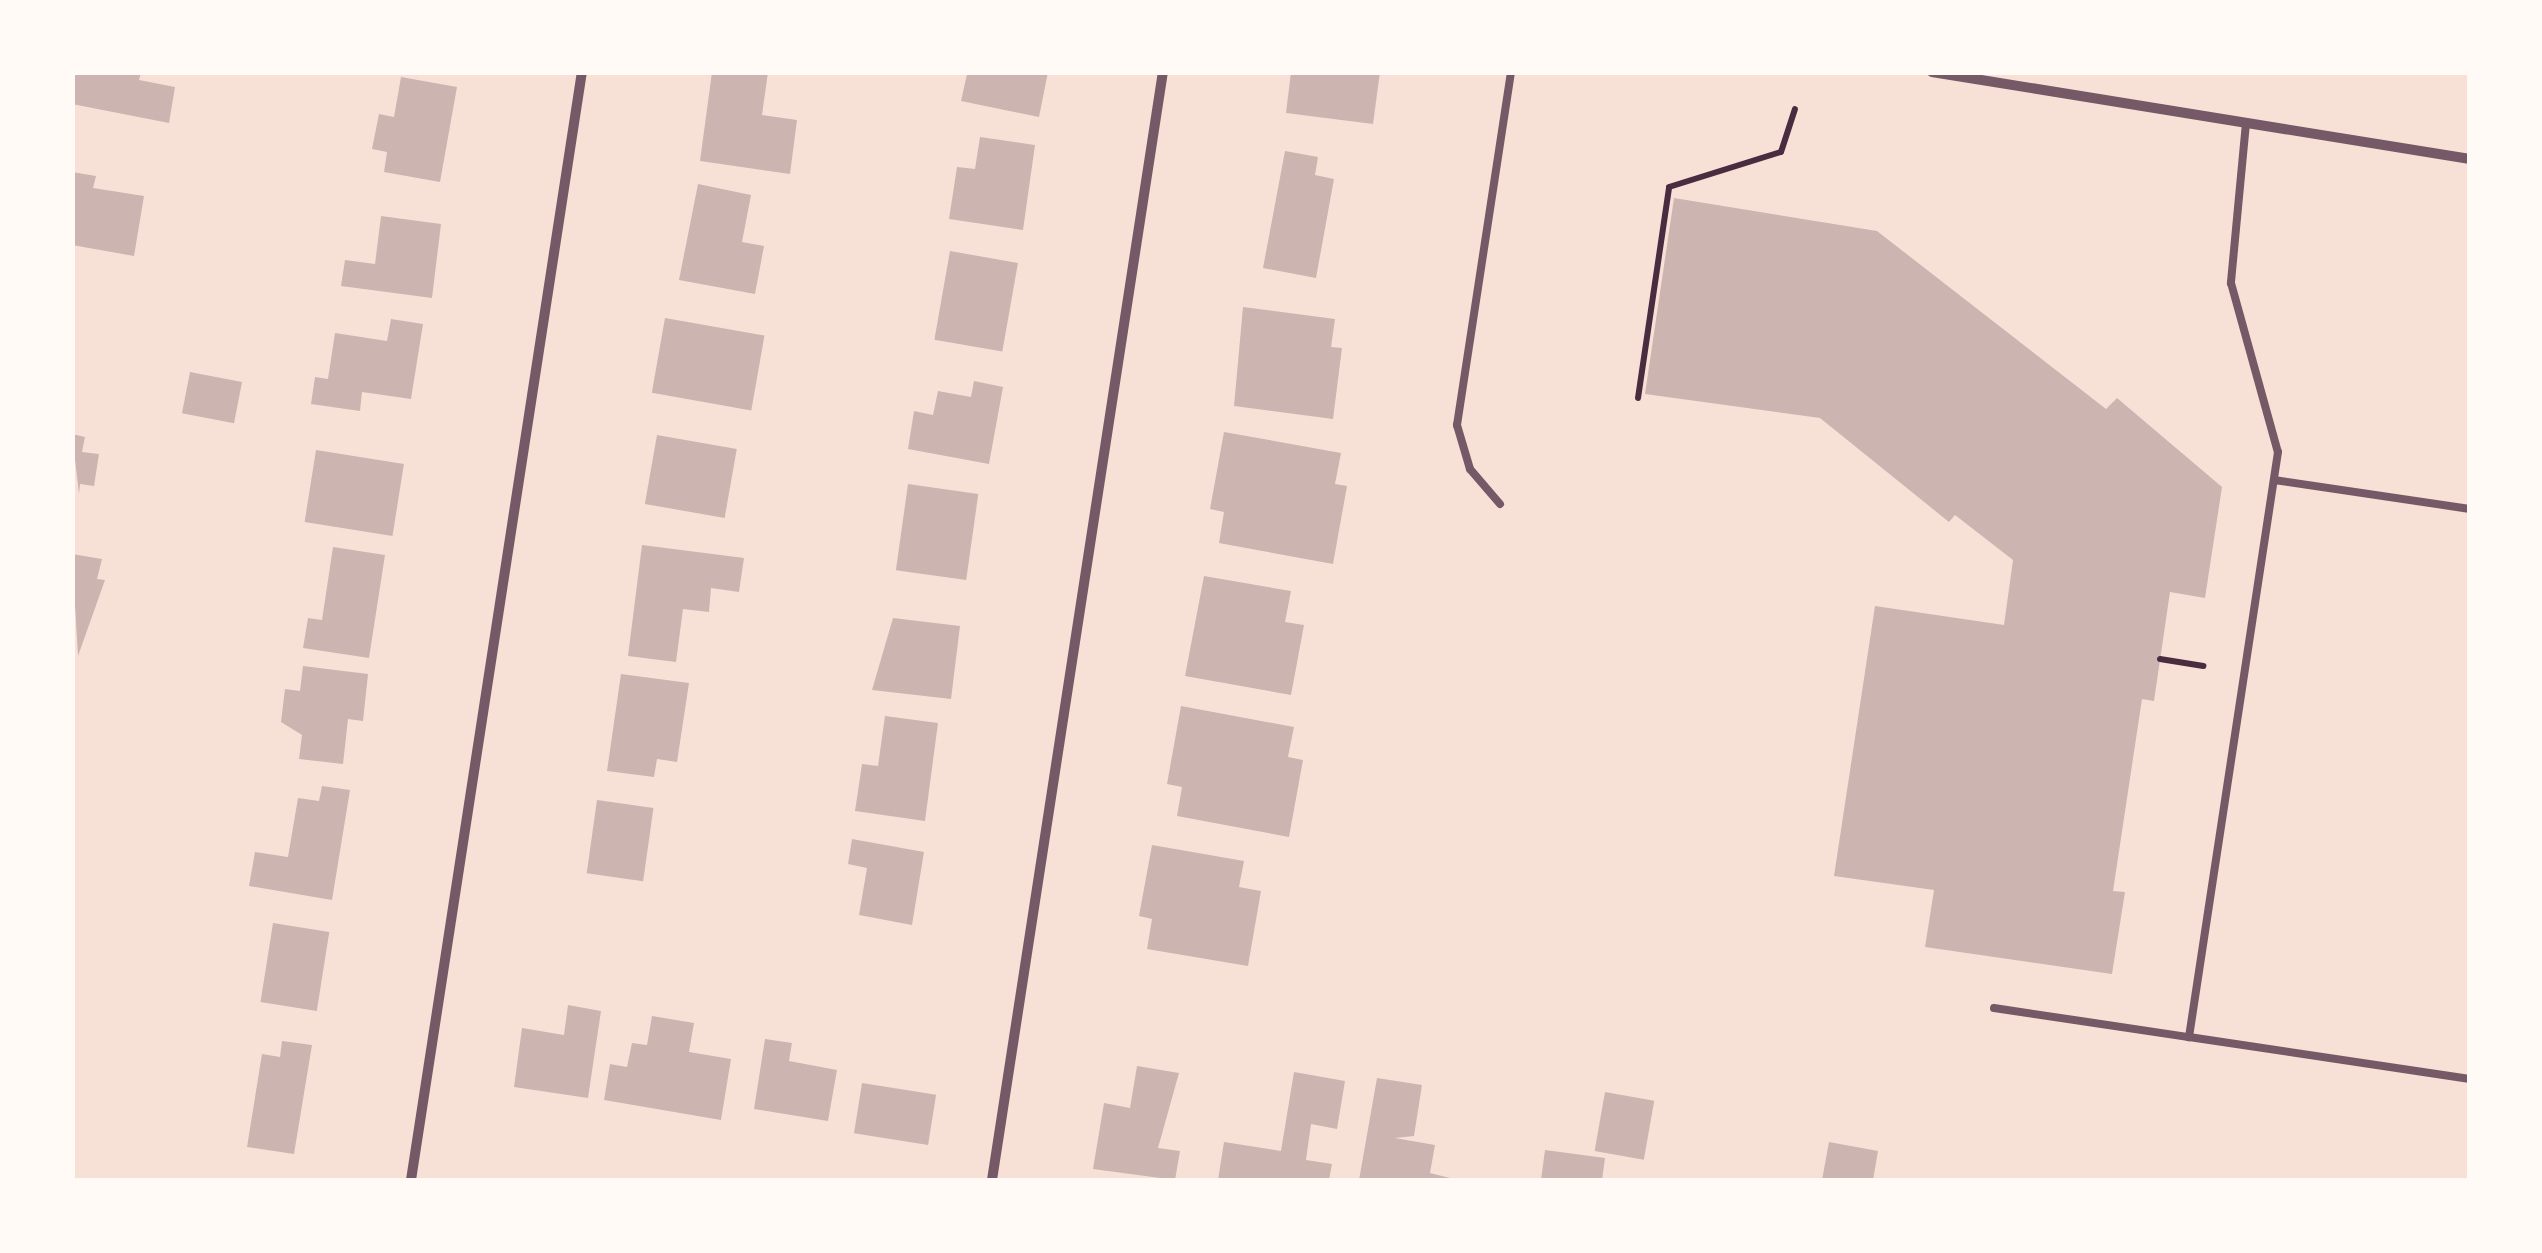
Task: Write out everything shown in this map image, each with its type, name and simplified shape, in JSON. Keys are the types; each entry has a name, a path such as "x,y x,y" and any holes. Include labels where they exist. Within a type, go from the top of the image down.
{"street":[{"path":"411,1180 582,72"},
{"path":"992,1180 1163,72"},
{"path":"1932,72 2470,159"}],"lane":[{"path":"1500,504 1470,469 1457,425 1511,72"},
{"path":"2188,1037 2274,480 2274,422 2231,283 2246,123"},
{"path":"2274,480 2470,509"},
{"path":"1994,1008 2470,1080"}],"path":[{"path":"1638,398 1669,186 1781,152 1796,109"},
{"path":"2160,659 2203,666"}],"building":[{"path":"72,72 141,72 139,80 175,87 169,123 72,104"},
{"path":"712,72 768,72 762,115 797,120 790,174 700,161"},
{"path":"1048,72 1039,117 961,101 967,74"},
{"path":"1291,72 1380,72 1373,124 1286,113"},
{"path":"401,77 457,87 440,182 384,172 387,152 372,149 379,114 394,117"},
{"path":"980,137 1035,145 1023,230 949,219 957,167 975,169"},
{"path":"1285,151 1318,157 1315,175 1334,179 1316,278 1263,268"},
{"path":"72,172 96,176 93,188 144,196 134,256 72,245"},
{"path":"698,184 751,195 742,242 764,246 755,294 679,280"},
{"path":"1674,198 1877,231 2106,409 2117,398 2222,487 2205,598 2170,592 2154,701 2142,699 2113,891 2125,892 2112,974 1925,947 1934,890 1834,876 1875,606 2004,625 2013,560 1955,515 1949,522 1820,418 1645,394"},
{"path":"381,216 441,224 432,298 341,286 345,260 375,264"},
{"path":"950,251 1018,263 1002,352 934,340"},
{"path":"1243,307 1335,319 1331,347 1342,348 1333,419 1234,406"},
{"path":"665,318 764,336 751,410 652,393"},
{"path":"391,319 423,324 411,399 362,392 360,411 311,404 315,377 328,379 335,333 387,341"},
{"path":"190,372 242,382 234,423 182,413"},
{"path":"974,381 1003,387 989,464 908,449 914,411 933,415 938,391 971,397"},
{"path":"1224,432 1341,453 1335,484 1347,486 1333,564 1219,543 1224,512 1210,509"},
{"path":"72,434 85,437 82,452 99,454 94,486 80,484 79,494"},
{"path":"657,435 737,449 725,518 645,504"},
{"path":"316,450 404,464 392,536 305,522"},
{"path":"908,484 978,494 966,580 896,570"},
{"path":"642,545 744,558 739,592 711,588 709,612 683,609 676,662 628,656"},
{"path":"333,547 385,555 369,658 303,648 308,618 322,620"},
{"path":"72,554 102,559 97,579 105,580 78,656"},
{"path":"1204,576 1291,591 1285,622 1304,625 1291,695 1185,676"},
{"path":"893,618 960,626 951,699 872,690"},
{"path":"303,666 368,674 363,721 348,719 343,764 299,759 302,735 281,722 285,689 300,691"},
{"path":"621,674 689,683 677,762 657,759 654,777 607,771"},
{"path":"1181,706 1294,727 1288,757 1303,760 1289,837 1177,816 1182,787 1167,784"},
{"path":"885,716 938,723 925,821 855,811 862,764 878,766"},
{"path":"322,786 350,790 332,900 249,886 255,852 288,857 298,798 319,801"},
{"path":"597,800 653,808 643,881 587,873"},
{"path":"852,839 924,852 912,925 859,915 867,868 848,864"},
{"path":"1152,845 1244,861 1239,887 1261,891 1248,966 1147,949 1152,919 1139,916"},
{"path":"273,923 329,932 317,1011 260,1002"},
{"path":"568,1005 601,1011 588,1098 514,1087 522,1028 564,1035"},
{"path":"652,1016 694,1023 689,1052 731,1059 721,1120 604,1100 610,1064 627,1067 632,1043 647,1045"},
{"path":"765,1039 792,1043 789,1061 837,1070 828,1121 754,1109"},
{"path":"282,1041 312,1045 294,1154 247,1147 262,1054 280,1057"},
{"path":"1137,1066 1179,1073 1158,1148 1180,1151 1175,1180 1093,1169 1104,1103 1130,1108"},
{"path":"1294,1072 1345,1081 1337,1129 1311,1124 1306,1160 1332,1164 1329,1180 1218,1180 1224,1142 1281,1151"},
{"path":"1377,1078 1422,1085 1414,1136 1395,1138 1435,1145 1430,1173 1458,1180 1359,1180"},
{"path":"862,1083 936,1095 928,1145 854,1133"},
{"path":"1605,1092 1654,1101 1644,1160 1595,1151"},
{"path":"1829,1142 1878,1151 1873,1180 1822,1180"},
{"path":"1545,1150 1605,1158 1602,1180 1541,1180"}]}
